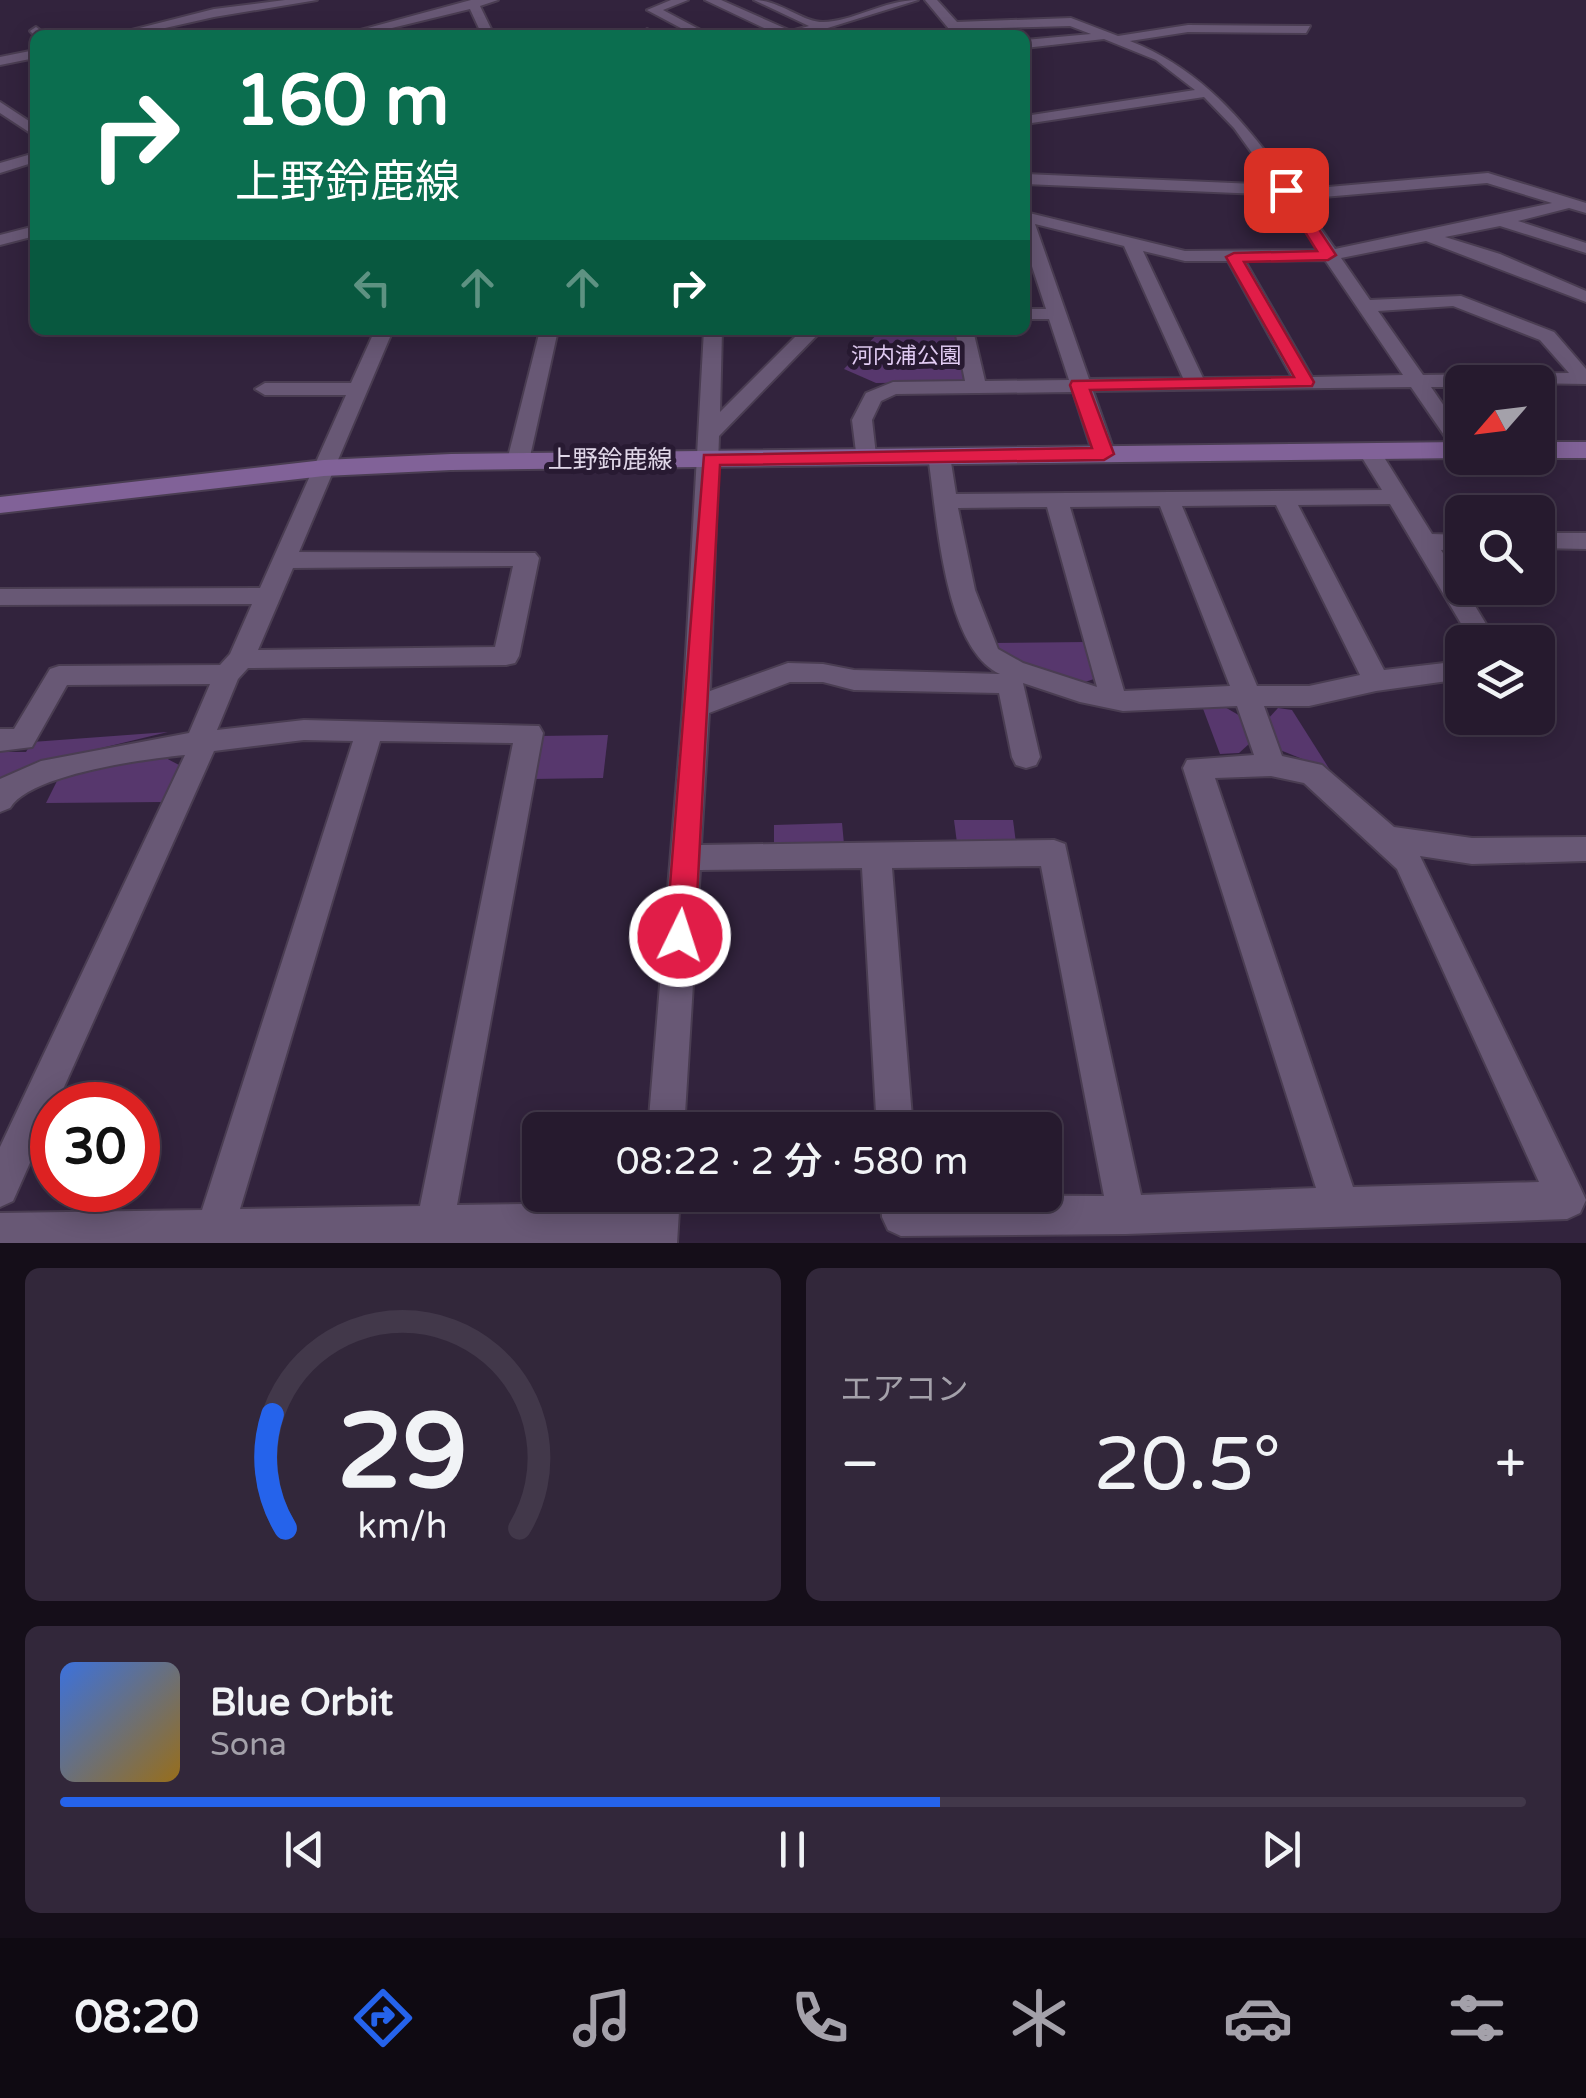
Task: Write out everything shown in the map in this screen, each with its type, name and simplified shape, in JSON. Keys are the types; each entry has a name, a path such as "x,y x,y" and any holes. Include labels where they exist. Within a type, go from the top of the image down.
{"main road":[{"name":"上野鈴鹿線","path":"0,505 324,468 518,461 710,447 939,456 1445,449"},
{"path":"1555,450 1586,450"}],"street":[{"path":"196,0 216,17"},
{"path":"145,30 311,0"},
{"path":"368,30 492,0"},
{"path":"682,0 653,10 694,30"},
{"path":"711,0 779,30"},
{"path":"760,0 821,30 862,8 912,0"},
{"path":"931,0 957,30 1036,21 1080,25 1160,58 1204,93 1239,125 1445,423"},
{"path":"473,4 486,30"},
{"path":"1067,10 1080,25"},
{"path":"1196,29 1207,40"},
{"path":"1030,44 1196,29 1306,29"},
{"path":"0,62 30,55"},
{"path":"1030,119 1204,93"},
{"path":"0,106 30,128"},
{"path":"0,168 30,159"},
{"path":"1030,179 1106,182 1180,191 1288,193 1488,178 1586,208"},
{"path":"1030,220 1185,256 1328,255 1501,221 1568,203"},
{"path":"0,220 17,236"},
{"path":"1501,221 1586,248"},
{"path":"1030,234 1104,454"},
{"path":"1427,236 1494,258 1586,297"},
{"path":"1130,241 1195,383"},
{"path":"1234,257 1306,382"},
{"path":"865,455 862,420 878,392 893,388 1584,379 1547,336 1455,300 1364,306"},
{"path":"1030,314 1056,314"},
{"path":"0,1188 203,744 201,736 286,560 382,335"},
{"path":"518,461 548,335"},
{"path":"667,1112 696,707 712,335"},
{"path":"710,447 809,335"},
{"path":"965,335 976,386"},
{"path":"265,389 358,388"},
{"path":"1370,451 1474,625"},
{"path":"939,456 967,602 978,636 991,659 1087,695 1164,702 1180,696 1309,696 1376,681 1445,672"},
{"path":"946,501 1397,497"},
{"path":"1284,499 1376,681"},
{"path":"1169,501 1247,696 1270,765"},
{"path":"1057,502 1113,698"},
{"path":"1555,541 1586,541"},
{"path":"1425,542 1445,542"},
{"path":"0,740 22,740 59,676 506,656 527,558 286,560"},
{"path":"0,597 269,596"},
{"path":"696,707 788,672 823,673 854,680 1010,684 1026,757"},
{"path":"0,800 7,788 41,772 168,746 304,730 529,733 436,1224"},
{"path":"212,1236 370,730"},
{"path":"902,1212 902,1217 1126,1214 1576,1200 1408,861 1312,772 1270,765 1198,768 1341,1206"},
{"path":"1386,838 1472,851 1584,853"},
{"path":"686,858 1054,852 1126,1214"},
{"path":"876,856 894,1112"},
{"path":"0,1232 212,1236 436,1224 660,1220"}],"green space":[{"name":"河内浦公園","path":"876,335 959,335 968,377 962,382 876,383 844,369"},
{"path":"1087,642 1097,678 1082,683 1011,658 992,643"},
{"path":"1202,706 1223,706 1242,717 1250,743 1239,753 1220,754"},
{"path":"1278,708 1292,710 1330,770 1280,750 1267,720"},
{"path":"168,732 39,763 0,781 0,752 26,752 32,742"},
{"path":"608,735 603,778 531,779 539,736"},
{"path":"160,755 179,765 164,802 46,803 58,779"},
{"path":"954,820 1013,820 1016,843 957,843"},
{"path":"842,823 844,844 774,847 774,825"}],"route":[{"path":"680,936 711,460 1104,454 1079,385 1306,382 1234,257 1328,255 1286,190"}]}
